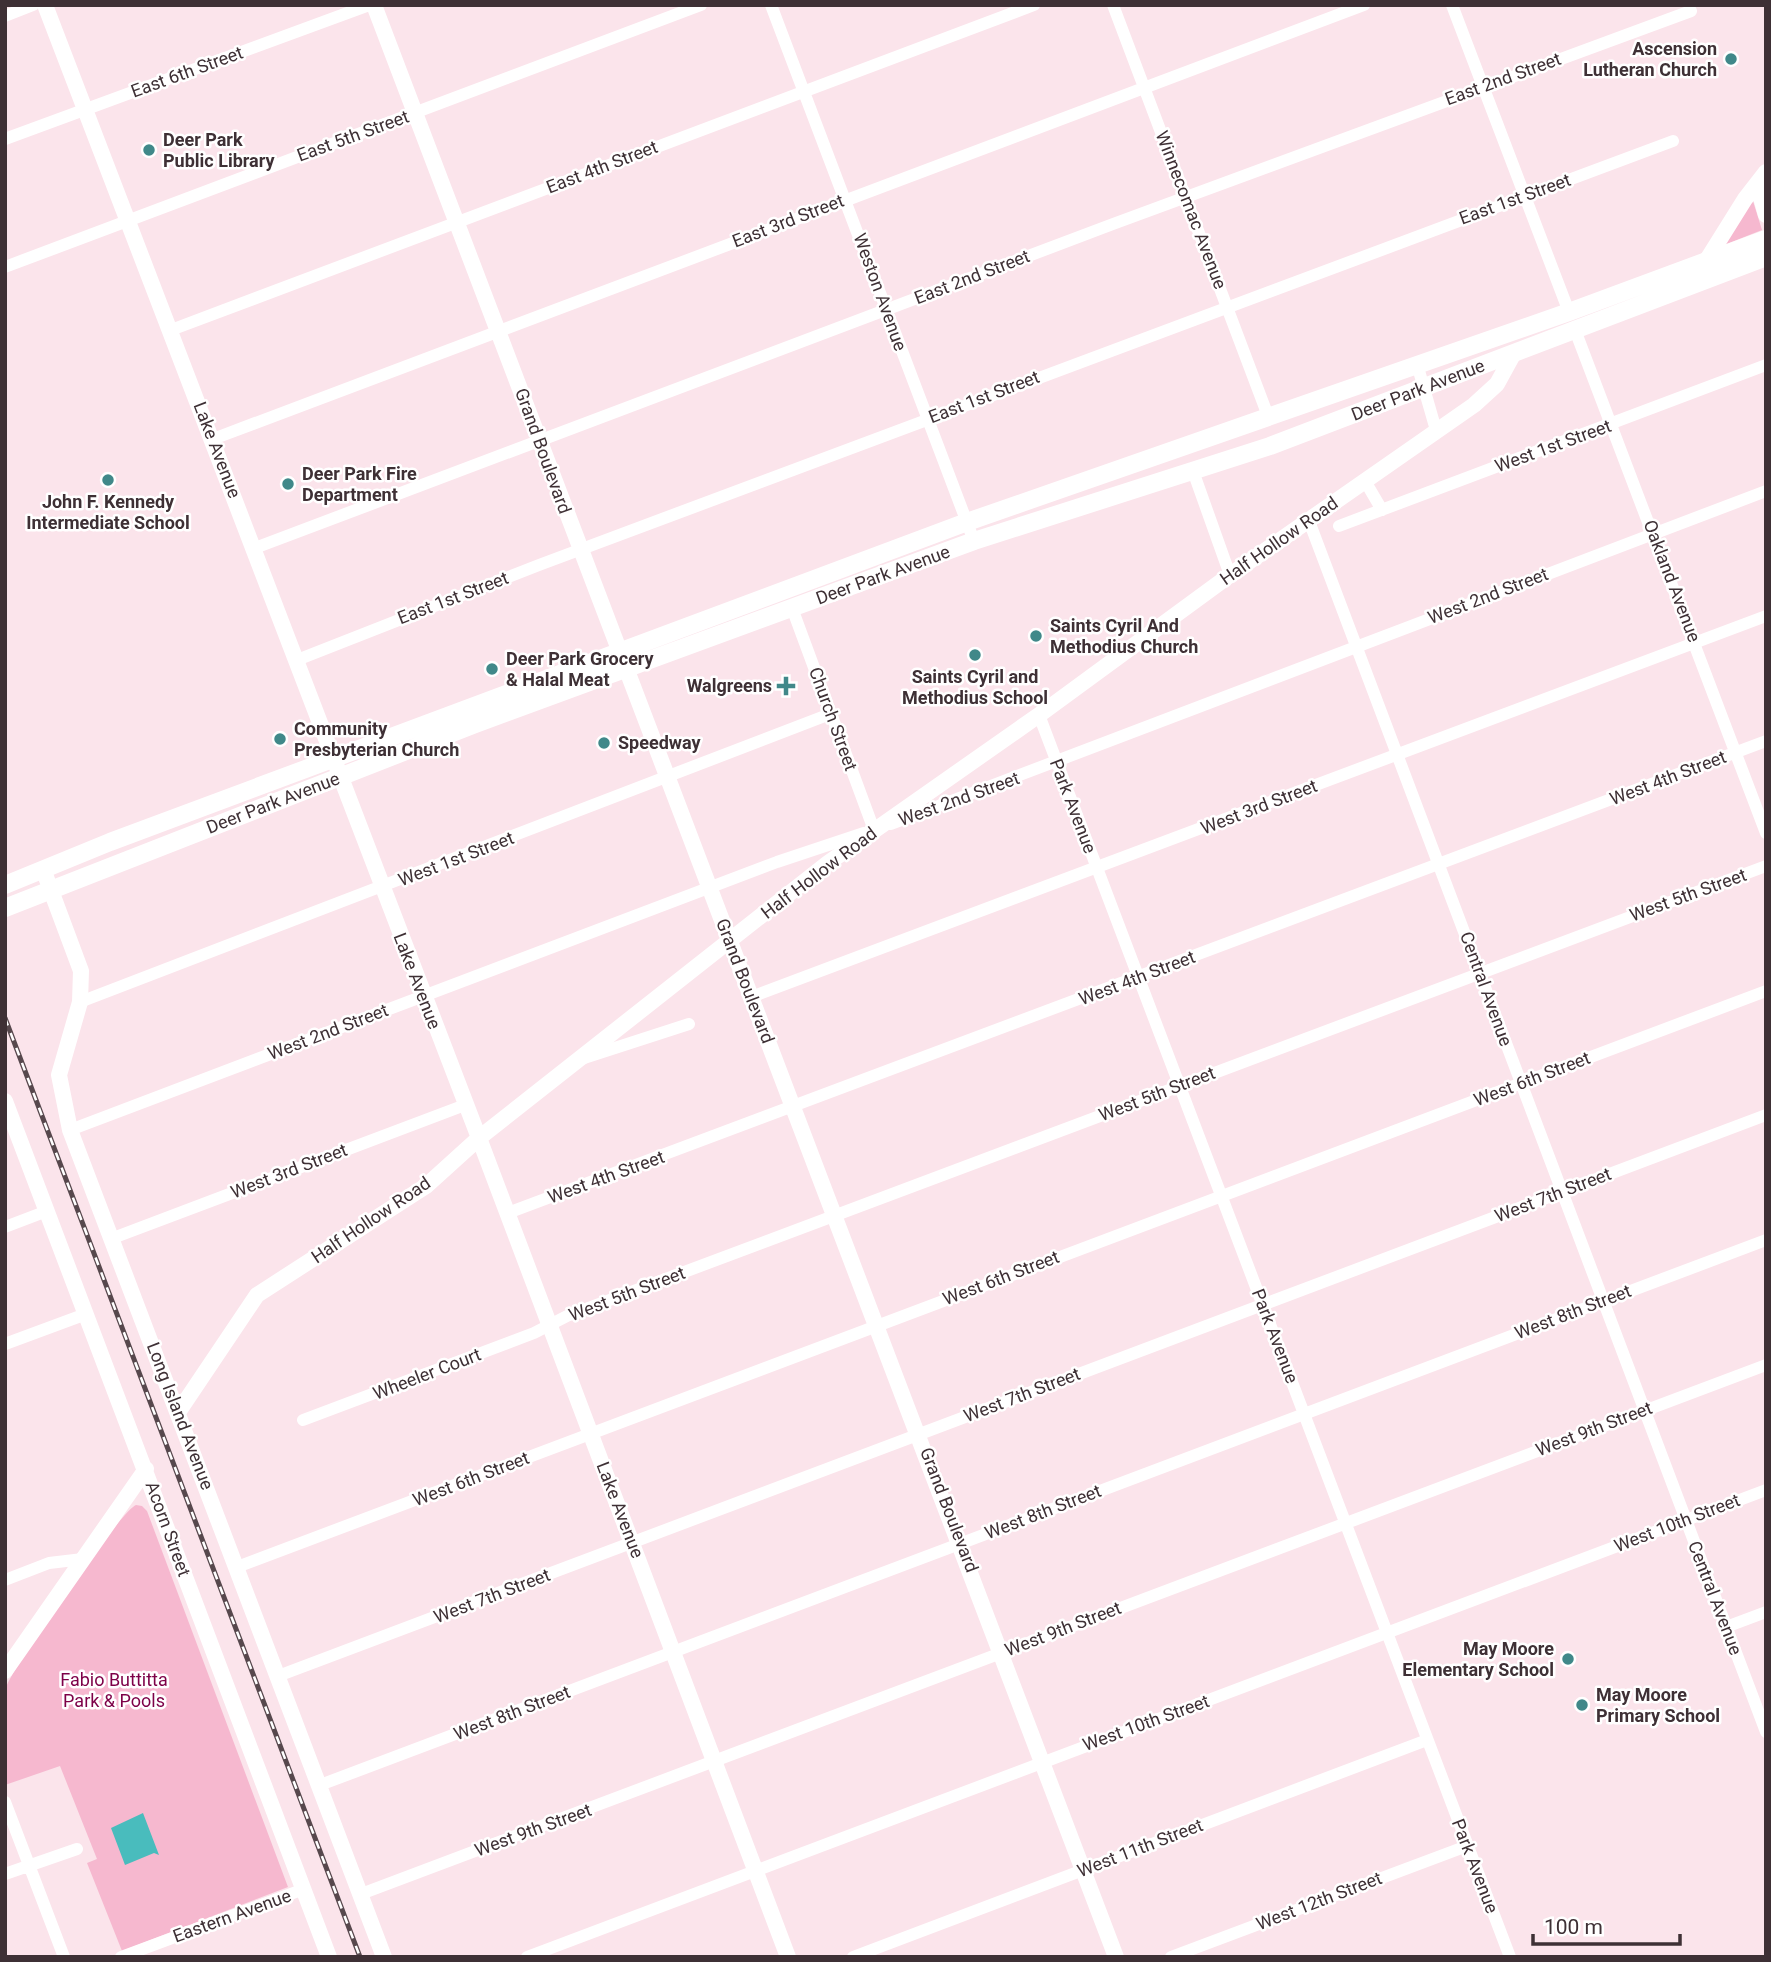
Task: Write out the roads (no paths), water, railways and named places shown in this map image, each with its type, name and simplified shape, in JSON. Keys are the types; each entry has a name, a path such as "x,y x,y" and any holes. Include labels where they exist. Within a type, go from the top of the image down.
{"main road":[{"name":"Deer Park Avenue","path":"5,908 341,776 967,522 1569,312 1766,239"},
{"name":"Deer Park Avenue","path":"5,885 333,757 792,608 974,541 1193,471 1424,388 1766,257"}],"street":[{"path":"5,16 33,5"},
{"name":"Lake Avenue","path":"45,5 255,548 381,888 480,1138 788,1957"},
{"name":"East 6th Street","path":"5,139 372,5"},
{"name":"Grand Boulevard","path":"372,5 795,1106 1116,1957"},
{"name":"East 5th Street","path":"5,267 701,5"},
{"name":"Weston Avenue","path":"771,5 974,541"},
{"name":"East 4th Street","path":"171,330 1034,5"},
{"name":"Winnecomac Avenue","path":"1113,5 1268,416"},
{"name":"East 3rd Street","path":"213,439 1364,5"},
{"path":"1452,5 1569,312"},
{"name":"East 2nd Street","path":"255,548 886,309 1691,11"},
{"name":"East 1st Street","path":"297,660 927,419 1673,141"},
{"path":"1766,173 1760,194 1766,215"},
{"path":"1705,262 1745,199 1766,173"},
{"name":"Oakland Avenue","path":"1575,330 1766,832"},
{"name":"Half Hollow Road","path":"178,1411 257,1295 426,1186 480,1138 874,830 1039,715 1230,575 1474,405 1499,380 1514,353"},
{"path":"1417,365 1436,430"},
{"name":"West 1st Street","path":"1339,526 1766,365"},
{"path":"1193,471 1230,575"},
{"path":"1365,481 1382,510"},
{"name":"West 2nd Street","path":"71,1129 710,888 1056,763 1355,645 1766,491"},
{"name":"Central Avenue","path":"1309,521 1766,1732"},
{"name":"Church Street","path":"792,608 874,830"},
{"name":"West 3rd Street","path":"751,997 1766,616"},
{"name":"West 1st Street","path":"80,1002 830,714"},
{"name":"Park Avenue","path":"1039,715 1305,1413 1506,1956"},
{"name":"West 4th Street","path":"508,1213 1766,741"},
{"name":"West 5th Street","path":"550,1325 836,1214 1766,866"},
{"name":"Long Island Avenue","path":"43,869 82,971 80,1002 59,1075 71,1129 384,1957"},
{"name":"West 6th Street","path":"237,1567 1766,991"},
{"path":"581,1060 689,1024"},
{"name":"Acorn Street","path":"5,1101 329,1957"},
{"name":"West 3rd Street","path":"113,1238 465,1105"},
{"name":"West 7th Street","path":"278,1676 1766,1115"},
{"path":"5,1227 47,1211"},
{"name":"West 8th Street","path":"320,1785 1766,1240"},
{"path":"5,1344 86,1314"},
{"name":"Wheeler Court","path":"303,1420 550,1325"},
{"name":"West 9th Street","path":"361,1894 1766,1365"},
{"path":"5,1671 146,1469"},
{"name":"West 10th Street","path":"527,1957 1766,1490"},
{"path":"5,1580 49,1563 83,1559"},
{"path":"1726,1627 1766,1612"},
{"name":"West 11th Street","path":"853,1957 1427,1740"},
{"path":"5,1802 64,1957"},
{"name":"West 12th Street","path":"1171,1957 1467,1846"},
{"path":"5,1874 77,1849"},
{"name":"Eastern Avenue","path":"121,1957 304,1889"}],"water":[{"path":"143,1813 159,1855 154,1853 125,1865 111,1828"}],"railway":[{"path":"5,1018 360,1957"}],"place":[{"name":"Ascension Lutheran Church","path":"1731,59"},
{"name":"Deer Park Public Library","path":"149,150"},
{"name":"John F. Kennedy Intermediate School","path":"108,480"},
{"name":"Deer Park Fire Department","path":"288,484"},
{"name":"Saints Cyril And Methodius Church","path":"1036,636"},
{"name":"Saints Cyril and Methodius School","path":"975,655"},
{"name":"Deer Park Grocery & Halal Meat","path":"492,669"},
{"name":"Walgreens","path":"786,686"},
{"name":"Community Presbyterian Church","path":"280,739"},
{"name":"Speedway","path":"604,743"},
{"name":"May Moore Elementary School","path":"1568,1659"},
{"name":"May Moore Primary School","path":"1582,1705"}],"park label":[{"name":"Fabio Buttitta Park & Pools","path":"114,1690"}]}
